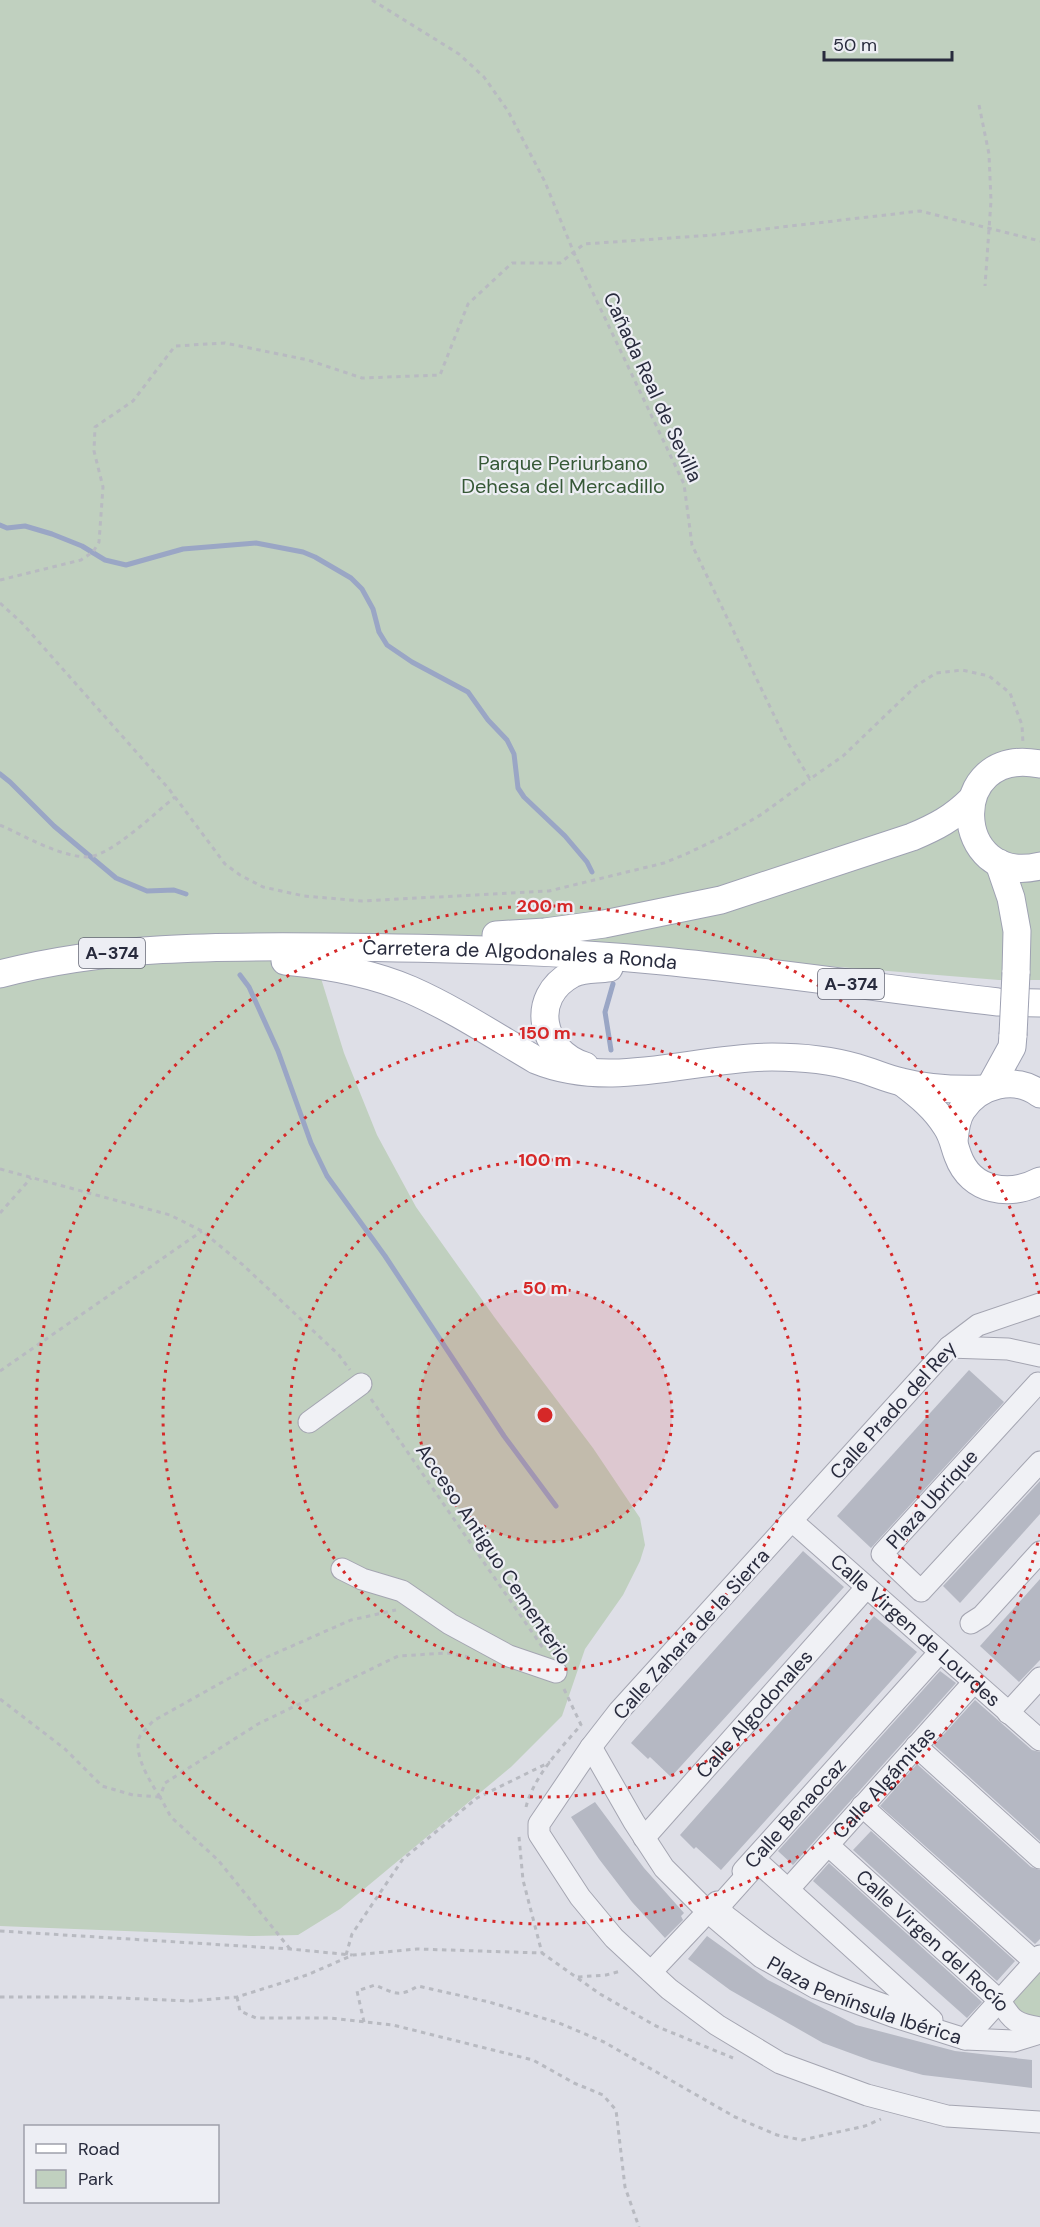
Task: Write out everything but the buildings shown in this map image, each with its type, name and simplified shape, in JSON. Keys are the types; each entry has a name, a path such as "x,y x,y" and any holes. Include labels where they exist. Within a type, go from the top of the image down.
{"main road":[{"path":"388,947 442,936 514,934 568,929 721,900 912,837 943,824 971,800 979,784 991,772 1006,764 1032,762"},
{"path":"971,800 969,819 974,837 984,852 999,863 1013,868 1029,869 1040,866"},
{"path":"954,1141 956,1125 962,1111 971,1098 987,1088 1013,1041 1017,931 1011,898 999,863"},
{"path":"1017,931 1027,900 1040,872"},
{"path":"225,946 266,959 309,963 362,975 410,990 536,1059 553,1067 577,1072 639,1072 734,1059 772,1057 814,1059 902,1082 944,1089 987,1088 1003,1084 1017,1084 1036,1091"},
{"name":"Carretera de Algodonales a Ronda","path":"0,974 59,961 113,953 225,946 388,947 578,954 662,961 987,1000 1040,1003"},
{"path":"597,1072 573,1062 560,1053 550,1040 545,1025 545,1010 550,994 560,982 573,973 588,969 662,961"},
{"path":"1013,1041 1036,1091"},
{"path":"902,1082 927,1100 946,1125 954,1141 958,1157 967,1172 979,1183 994,1190 1011,1191 1036,1187"}],"street":[{"name":"Calle Prado del Rey","path":"792,1521 949,1347 978,1325 1040,1304"},
{"path":"949,1347 1008,1349 1040,1356"},
{"name":"Plaza Ubrique","path":"1040,1384 1038,1383 882,1554 921,1591 1040,1462"},
{"path":"309,1422 361,1384"},
{"name":"Calle Virgen de Lourdes","path":"792,1521 1040,1740"},
{"name":"Calle Zahara de la Sierra","path":"792,1521 619,1711 591,1747 539,1824 540,1834 580,1897 615,1938 669,1989 717,2025 780,2063 867,2095 947,2116 1039,2117"},
{"path":"971,1623 982,1616 1040,1552"},
{"path":"342,1569 362,1579 402,1591 450,1624 509,1656 556,1672"},
{"name":"Calle Algodonales","path":"644,1838 866,1588"},
{"name":"Calle Benaocaz","path":"646,1967 708,1912 759,1859 939,1653"},
{"path":"1008,1713 1040,1678"},
{"name":"Calle Algámitas","path":"795,1883 974,1682"},
{"path":"916,1746 1040,1858"},
{"name":"Plaza Península Ibérica","path":"591,1747 664,1868 708,1912 761,1957 816,1988 892,2016 965,2039"},
{"path":"862,1806 1037,1959 965,2039"},
{"name":"Calle Virgen del Rocío","path":"828,1845 1000,2001 1013,2020 1023,2025 1040,2028"},
{"name":"Plaza Península Ibérica","path":"759,1859 795,1895 932,2020 894,2009 807,1972 759,1942 722,1913 722,1903 759,1859"},
{"name":"Plaza Península Ibérica","path":"759,1859 795,1883 965,2039"},
{"path":"965,2039 1014,2041 1040,2033"}],"path":[{"name":"Cañada Real de Sevilla","path":"372,0 459,54 484,78 508,111 545,182 574,253 684,484 692,545 786,740 810,779"},
{"path":"979,105 990,154 991,201 985,286"},
{"path":"0,580 81,560 93,552 99,542 103,487 94,451 95,427 133,401 175,346 225,343 308,360 362,378 440,375 468,304 512,263 560,263 584,244 713,235 920,211 1040,241"},
{"path":"0,603 22,623 174,796 225,864 263,887 304,896 362,901 549,891 664,863 728,834 762,814 843,756 916,686 936,673 962,670 989,676 1010,693 1032,762"},
{"path":"0,825 67,854 90,857 112,849 174,796"},
{"name":"Acceso Antiguo Cementerio","path":"0,1169 170,1215 202,1231 243,1265 339,1355 549,1657 591,1747"},
{"path":"0,1213 32,1178"},
{"path":"0,1371 202,1231"},
{"path":"290,1949 218,1860 171,1817 149,1781 139,1756 140,1737 153,1721 267,1657 351,1620 397,1610"},
{"path":"509,1656 532,1632"},
{"path":"160,1797 165,1783 258,1724 398,1656 447,1653 476,1659"},
{"path":"0,1699 65,1749 102,1786 133,1795 160,1797"},
{"path":"346,1954 352,1934 403,1859 477,1798 550,1762"},
{"path":"0,1931 353,1955 417,1949 542,1953 600,1994 656,2026 740,2061"},
{"path":"0,1996 189,2001 237,1998 307,1975 353,1955"},
{"path":"576,1977 606,1975 646,1967"},
{"path":"364,2022 357,1991 375,1985 397,1994 405,1994 418,1986 489,2002 551,2020 604,2042 735,2117 777,2135 802,2140 865,2126 910,2106"},
{"path":"237,1998 240,2011 256,2018 331,2018 393,2025 533,2060 574,2083 603,2095 616,2110 625,2187 639,2227"}],"green space":[{"name":"Parque Periurbano Dehesa del Mercadillo","path":"0,0 1040,0 1040,980 999,980 839,967 308,936 344,1053 377,1135 416,1207 495,1318 593,1448 640,1518 645,1545 640,1561 623,1595 585,1649 562,1716 511,1767 340,1909 298,1935 250,1936 0,1926"},
{"path":"1040,1965 1040,2019 1018,2016 1011,1997"}],"waterway":[{"path":"0,525 7,528 25,526 52,534 82,546 105,560 126,565 183,549 256,543 303,552 351,578 362,589 373,609 379,632 387,645 412,662 468,692 488,720 507,740 514,754 518,788 524,797 565,836 587,862 592,872"},
{"path":"0,774 54,826 116,878 147,891 174,890 186,894"},
{"path":"240,975 249,987 278,1051 311,1143 327,1176 385,1256 504,1436 556,1506"},
{"path":"611,1050 605,1012 613,984"}]}
